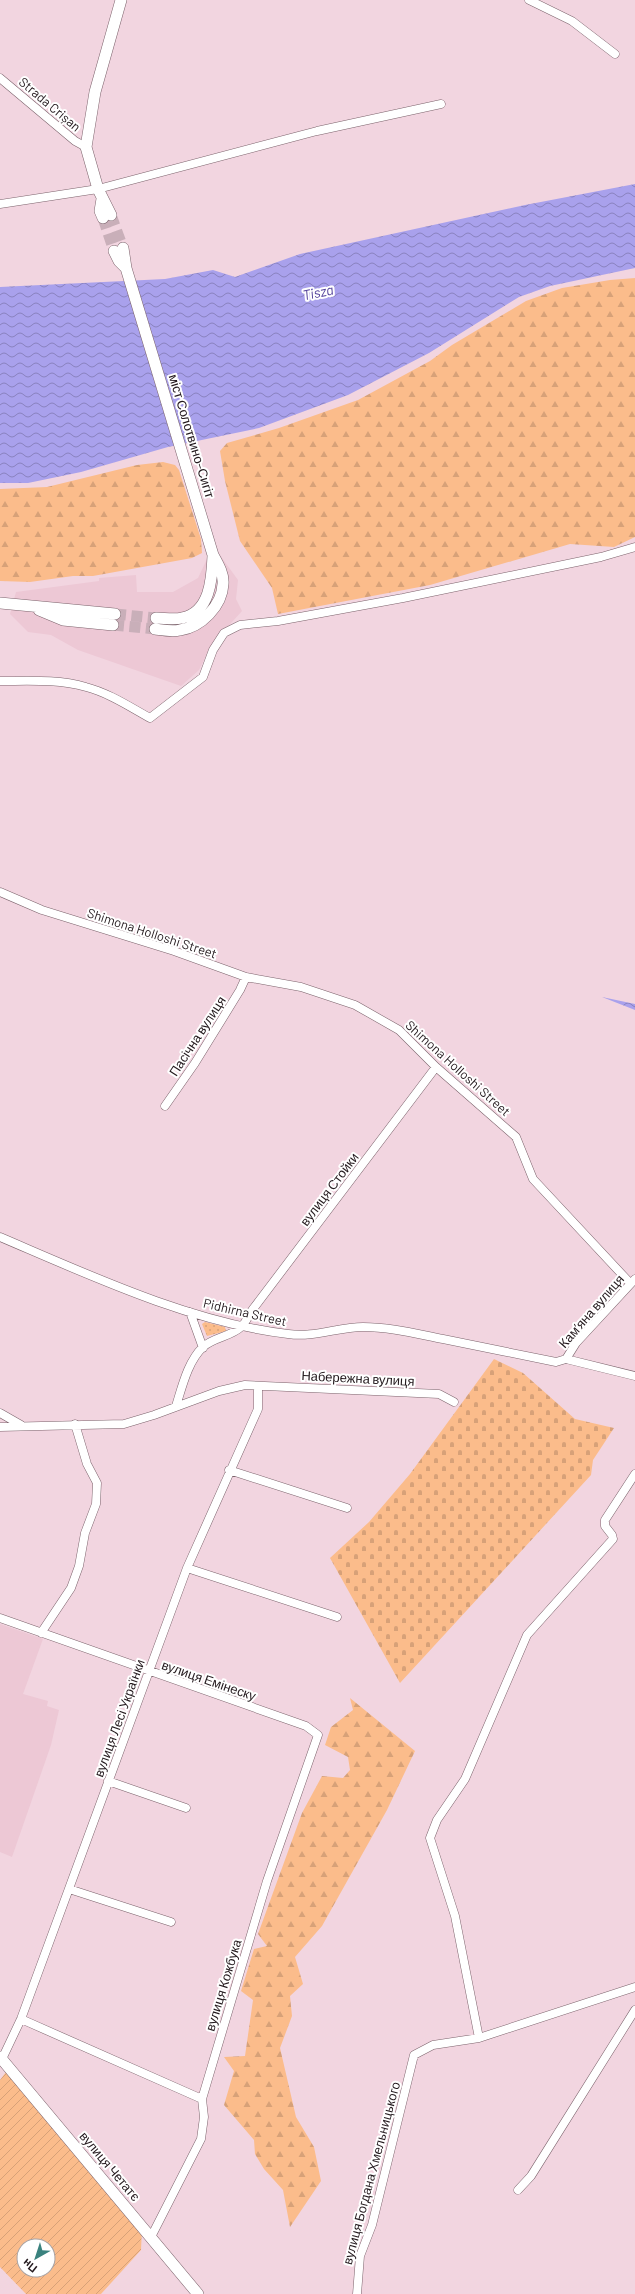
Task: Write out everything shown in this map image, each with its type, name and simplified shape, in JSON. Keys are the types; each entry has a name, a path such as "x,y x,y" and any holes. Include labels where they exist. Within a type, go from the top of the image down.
{"street":[{"path":"107,217 100,211 100,194 86,147 95,92 121,0"},
{"path":"529,0 572,21 615,54"},
{"name":"Strada Crișan","path":"0,78 75,141 86,147"},
{"path":"0,204 100,194 317,131 441,104"},
{"name":"міст Солотвино–Сигіт","path":"119,249 119,261 127,272 212,553"},
{"path":"0,681 54,682 86,687 111,697 150,718 203,677 213,650 224,633 240,625 278,621 403,598 601,557 635,547"},
{"path":"156,618 184,618 195,611 210,589 212,553"},
{"path":"155,630 178,631 186,629 204,619 212,611 221,595 223,584 222,572 212,553"},
{"path":"0,603 29,606 62,620 114,620"},
{"name":"Shimona Holloshi Street","path":"0,892 42,910 174,951 246,977 301,987 356,1005 399,1030 436,1067 516,1136 533,1179 633,1281"},
{"name":"Пасічна вулиця","path":"166,1106 195,1063 240,990 246,977"},
{"name":"вулиця Стойки","path":"242,1326 253,1309 436,1067"},
{"name":"Pidhirna Street","path":"0,1237 87,1274 190,1312 242,1326 290,1335 324,1334 362,1326 396,1329 556,1362 566,1359 635,1376"},
{"name":"Камʼяна вулиця","path":"566,1359 576,1343 633,1281"},
{"path":"190,1312 202,1348"},
{"path":"176,1406 192,1363 202,1348 217,1338 233,1332 242,1326"},
{"name":"Набережна вулиця","path":"0,1427 22,1425 124,1424 154,1416 176,1406 219,1391 245,1385 258,1387 439,1394 454,1402"},
{"name":"вулиця Лесі Українки","path":"1,2058 21,2019 187,1568 229,1470 258,1409 258,1387"},
{"path":"0,1413 22,1425"},
{"path":"41,1633 71,1588 80,1566 85,1533 96,1504 97,1483 86,1464 75,1424"},
{"path":"229,1470 346,1508"},
{"path":"479,2038 455,1916 430,1838 437,1820 465,1779 527,1635 613,1539 612,1535 605,1526 605,1520 635,1474"},
{"path":"187,1568 337,1617"},
{"name":"вулиця Емінеску","path":"0,1618 149,1672 306,1726 318,1735"},
{"name":"вулиця Кожбука","path":"151,2237 201,2139 204,2117 202,2099 268,1881 318,1735"},
{"path":"108,1781 186,1808"},
{"path":"69,1888 171,1922"},
{"name":"вулиця Богдана Хмельницького","path":"357,2294 356,2278 360,2256 372,2226 414,2054 432,2045 479,2038 635,1987"},
{"path":"518,2190 531,2176 635,2010"},
{"path":"21,2019 202,2099"},
{"name":"вулиця Четатє","path":"1,2058 198,2294"}],"shaded area":[{"path":"219,554 238,580 236,599 242,611 212,644 199,670 181,686 78,650 51,635 28,632 10,614 16,592 99,581 99,578 136,575 137,592 173,592 198,578 208,557"},
{"path":"0,1624 43,1639 23,1694 48,1701 47,1706 59,1710 51,1745 12,1857 0,1852"}],"green space":[{"path":"635,278 635,537 614,547 570,544 430,585 278,614 272,588 240,541 225,481 220,451 227,443 279,428 358,400 430,361 452,345 526,301 562,288 610,280"},
{"path":"163,462 175,465 179,470 201,539 202,553 192,558 93,576 73,576 30,582 0,581 0,489 47,487 137,465"},
{"path":"205,1322 225,1327 226,1331 207,1336 202,1324"},
{"path":"494,1359 523,1373 575,1419 614,1428 593,1460 591,1475 400,1683 330,1558 369,1522 410,1474"},
{"path":"350,1698 415,1751 387,1810 322,1926 295,1957 303,1984 290,1996 292,2016 280,2048 296,2117 314,2147 321,2181 290,2227 283,2190 264,2169 255,2154 254,2140 224,2105 234,2071 224,2057 245,2056 253,2000 241,1991 254,1949 267,1946 258,1934 302,1813 322,1776 343,1778 350,1770 348,1757 325,1745 331,1727 353,1710"},
{"path":"9,2068 142,2229 141,2250 101,2294 26,2294 0,2267 0,2080"}],"water":[{"name":"Tisza","path":"635,184 635,268 550,286 519,297 429,353 348,395 259,428 168,447 81,472 28,483 0,483 0,287 165,279 213,270 235,277 300,254 525,205"},
{"path":"602,997 635,1004 635,1010"}],"tunnel":[{"path":"111,215 123,248"},
{"path":"103,218 114,251"},
{"path":"115,614 156,618"},
{"path":"113,625 155,629"}]}
